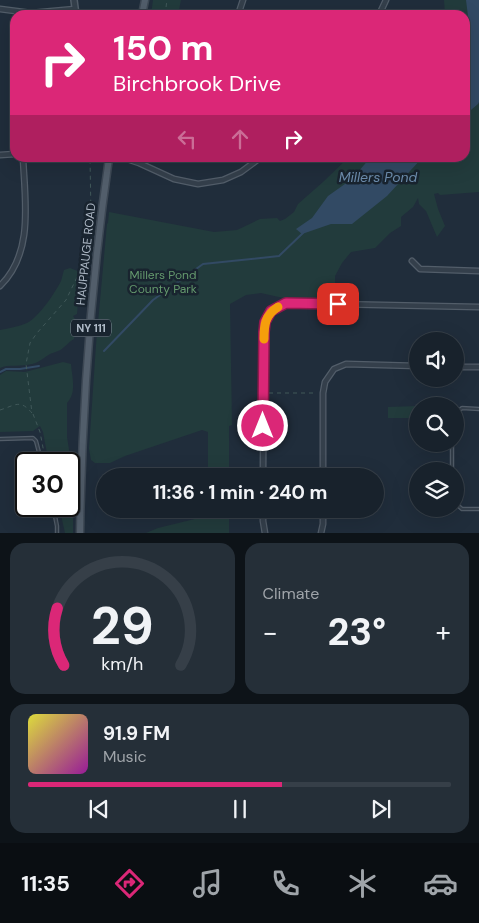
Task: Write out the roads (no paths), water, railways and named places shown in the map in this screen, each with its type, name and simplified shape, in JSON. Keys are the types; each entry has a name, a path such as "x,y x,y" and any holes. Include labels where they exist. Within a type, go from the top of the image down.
{"main road":[{"name":"HAUPPAUGE ROAD","path":"80,533 84,409 94,288 108,162"}],"street":[{"path":"0,286 15,265 25,234 23,162"},
{"path":"136,162 174,179 198,184 223,180 241,172 255,162"},
{"path":"412,261 420,269 479,271"},
{"path":"263,468 264,332 265,322 271,311 286,303 479,307"},
{"path":"323,468 323,393 325,382 334,369 346,364 409,366"},
{"path":"464,367 479,367"},
{"path":"263,518 265,533"},
{"path":"321,533 323,518"}],"lane":[{"path":"464,408 479,409"},
{"path":"0,439 33,438 36,441 39,452"},
{"path":"464,509 479,509"},
{"path":"56,517 58,533"}],"water":[{"path":"466,0 479,0 479,102 470,111 470,10 467,10"},
{"name":"Millers Pond","path":"367,162 418,162 387,196 352,224 331,224 302,234 296,229 312,218 328,196 352,179"}],"waterway":[{"path":"104,351 153,300 203,264 279,256 304,232"},
{"path":"0,372 6,369 39,366"}],"park label":[{"name":"Millers Pond County Park","path":"163,282"}]}
